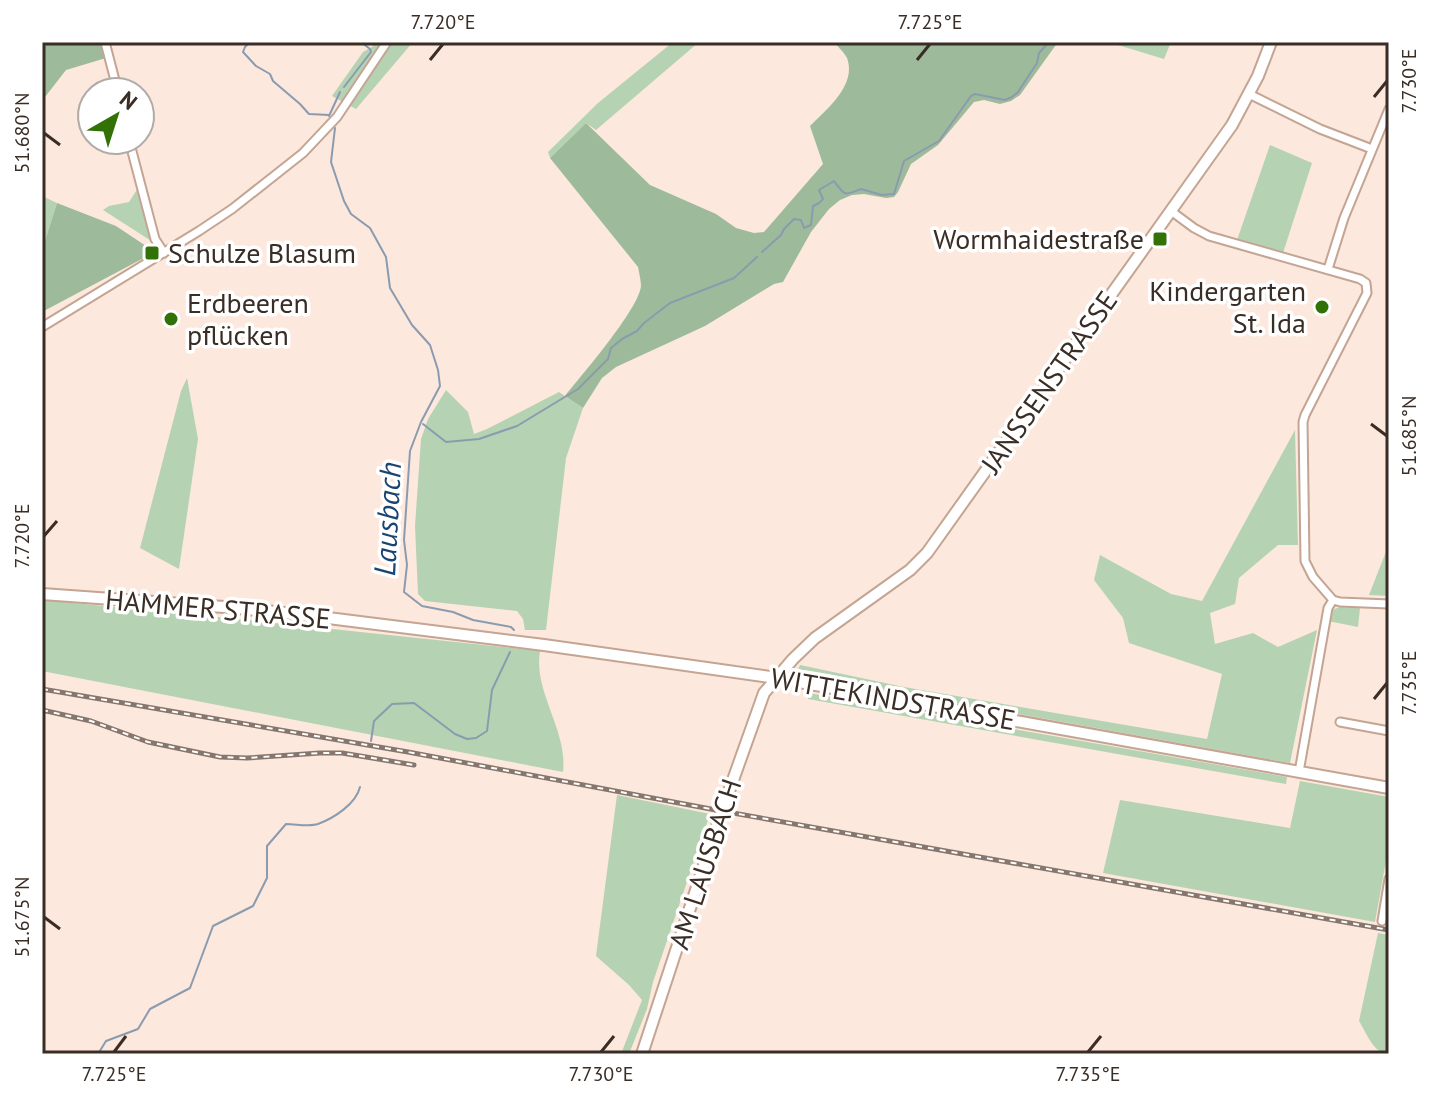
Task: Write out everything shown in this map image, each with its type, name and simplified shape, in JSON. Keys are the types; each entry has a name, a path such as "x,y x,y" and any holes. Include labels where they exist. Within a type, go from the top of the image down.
{"main road":[{"name":"JANSSENSTRASSE","path":"777,678 815,638 904,575 927,553 1232,125 1271,42"},
{"name":"HAMMER STRASSE","path":"42,594 238,608 394,626"},
{"name":"WITTEKINDSTRASSE","path":"394,626 777,678 1389,788"},
{"name":"AM LAUSBACH","path":"642,1054 759,706 764,693 777,678"}],"street":[{"path":"105,42 114,76"},
{"path":"42,327 232,209 303,153 337,117 387,42"},
{"path":"1249,94 1320,129 1372,149"},
{"path":"1328,269 1344,218 1389,109"},
{"path":"133,156 155,239 164,253"},
{"path":"1171,211 1209,236 1328,269 1366,283 1367,293 1303,422 1305,561 1313,577 1333,600 1389,604"},
{"path":"1299,772 1328,608 1333,600"},
{"path":"1340,722 1389,731"},
{"path":"1382,921 1389,879"}],"green space":[{"path":"42,42 102,42 106,58 66,70 45,97 42,93"},
{"path":"376,42 413,42 356,109 332,96 363,52"},
{"path":"673,42 699,42 596,130 586,123 550,158 548,152 598,103"},
{"path":"834,42 1058,42 1020,95 1000,104 984,100 974,102 938,145 911,164 894,197 852,195 829,209 811,232 783,282 774,284 705,326 616,367 602,378 583,408 565,396 631,310 641,284 638,267 550,158 586,123 650,185 716,214 736,228 754,233 764,232 823,164 810,126 839,96 848,78 849,68 846,56"},
{"path":"1108,42 1171,42 1164,59"},
{"path":"1270,145 1312,163 1283,253 1237,240"},
{"path":"140,185 156,244 103,210 129,202"},
{"path":"42,196 57,203 42,250"},
{"path":"57,203 116,226 155,252 42,312 42,250"},
{"path":"187,378 198,439 179,569 140,548"},
{"path":"446,390 468,412 474,434 559,392 583,408 566,458 546,630 525,630 523,619 517,611 425,601 418,594 415,526 421,439 428,419"},
{"path":"1295,430 1298,545 1278,545 1239,578 1235,604 1210,613 1215,644 1253,633 1278,647 1317,630 1290,763 835,681 798,670 800,665 904,687 1207,739 1222,674 1129,643 1123,618 1094,580 1100,555 1171,594 1202,601"},
{"path":"1389,544 1389,596 1369,595"},
{"path":"42,600 540,651 541,681 561,741 563,772 42,671"},
{"path":"1341,607 1360,608 1358,627 1328,621 1332,611"},
{"path":"809,693 1287,777 1286,784 808,699"},
{"path":"1300,781 1389,797 1389,844 1375,922 1103,873 1120,800 1290,828"},
{"path":"617,795 710,814 653,982 647,1009 629,1054 621,1054 642,1000 596,956"},
{"path":"1378,933 1389,935 1389,1054 1375,1047 1359,1021"}],"waterway":[{"path":"250,42 243,52 256,66 270,74 273,81 309,114 329,115"},
{"name":"Lausbach","path":"344,87 371,52 361,42"},
{"path":"762,252 794,219 801,220 804,228 811,225 813,206 823,199 819,190 834,181 845,193 861,189 882,195 894,194 904,161 939,141 971,96 975,94 1005,100 1012,97 1049,42"},
{"name":"Lausbach","path":"329,116 340,92"},
{"name":"Lausbach","path":"335,128 331,162 344,201 351,214 370,228 386,257 390,288 412,325 430,345 438,370 440,386 410,451 404,592 422,606 514,630"},
{"path":"423,424 446,442 479,439 517,426 578,389 608,359 611,348 670,303 734,278 757,257"},
{"name":"Lausbach","path":"371,741 374,721 392,704 414,703 455,734 467,739 476,738 487,731 492,690 510,652"},
{"name":"Lausbach","path":"98,1054 106,1041 138,1029 150,1009 190,988 213,926 253,906 267,878 267,846 286,824 318,824 349,805 360,787"}],"railway":[{"path":"42,689 408,752 1389,930"},
{"path":"42,710 91,721 148,742 220,757 342,753 414,765"}],"place":[{"name":"Wormhaidestraße","path":"1160,239"},
{"name":"Schulze Blasum","path":"152,253"},
{"name":"Kindergarten St. Ida","path":"1322,307"},
{"name":"Erdbeeren pflücken","path":"171,319"}]}
